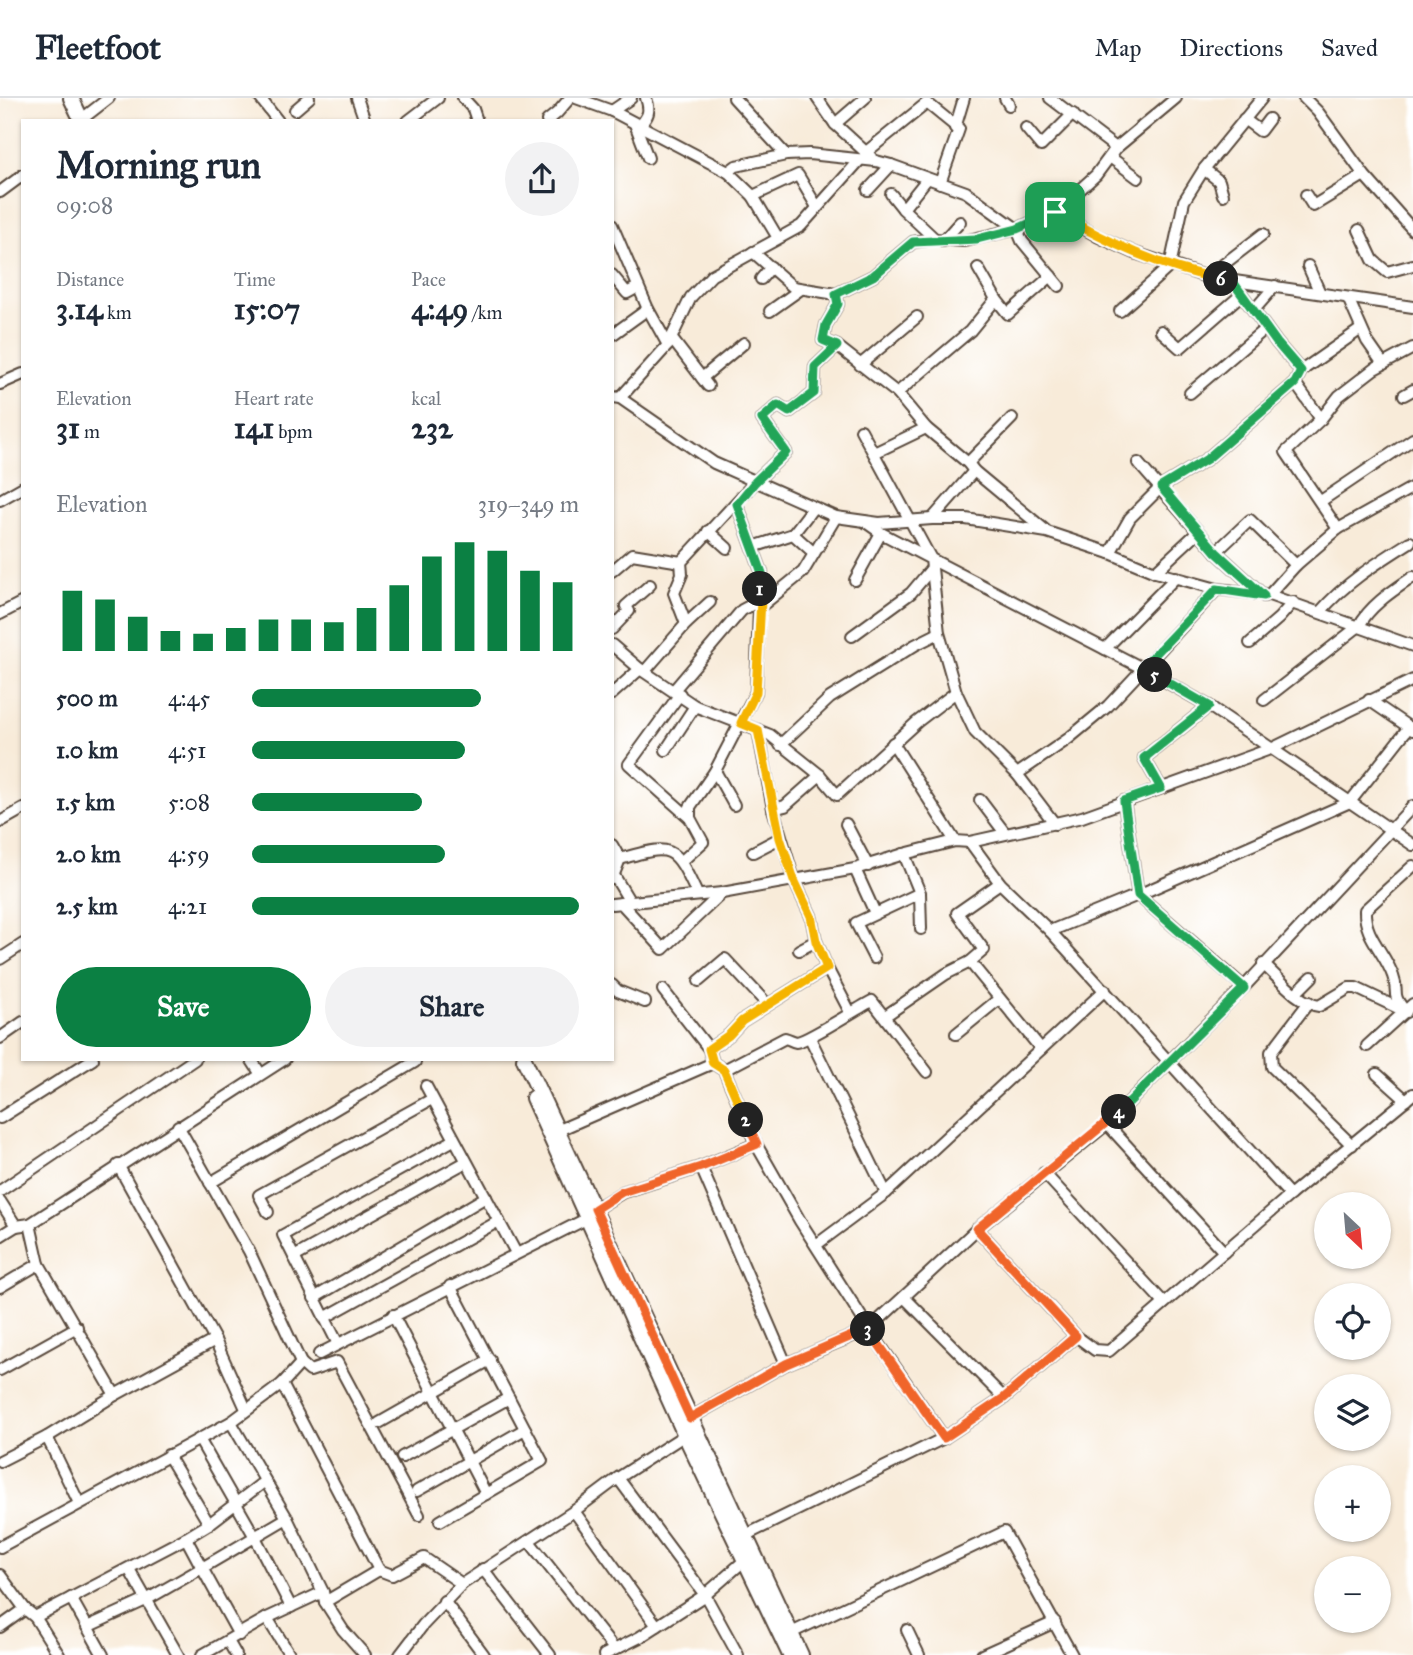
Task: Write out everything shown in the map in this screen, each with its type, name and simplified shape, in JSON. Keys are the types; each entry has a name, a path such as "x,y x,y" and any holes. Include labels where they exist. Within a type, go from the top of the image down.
{"main road":[{"path":"64,98 78,119"},
{"path":"71,98 79,119"},
{"path":"515,1061 564,1155 801,1655"},
{"path":"525,1061 559,1130 564,1155"},
{"path":"591,1214 685,1435 790,1655"}],"street":[{"path":"80,119 109,98"},
{"path":"295,110 309,98"},
{"path":"357,98 364,119"},
{"path":"411,119 438,98"},
{"path":"463,98 476,119"},
{"path":"550,119 570,98"},
{"path":"576,98 612,111 727,172 753,197 778,238"},
{"path":"612,111 631,98"},
{"path":"637,125 649,116 650,108 646,98"},
{"path":"734,98 786,155"},
{"path":"817,98 862,157"},
{"path":"835,124 865,98"},
{"path":"955,128 964,98"},
{"path":"1051,98 1073,114 1138,178"},
{"path":"752,252 793,287 836,294 873,276 913,242 964,241 1017,229 1055,212 1096,175 1113,152 1176,98"},
{"path":"1120,312 1170,266 1184,201 1205,169 1262,98"},
{"path":"1304,98 1318,112 1364,175 1413,230"},
{"path":"265,100 277,119"},
{"path":"940,183 959,130 927,103 862,157 801,226 712,275 691,297 670,342 617,398 714,463 836,517 879,523 966,519 1047,531 1155,572 1217,589 1293,602 1413,646"},
{"path":"1026,128 1041,146 1073,114"},
{"path":"1244,119 1260,131 1269,119"},
{"path":"637,125 648,159"},
{"path":"727,172 736,166 786,155 809,154 862,157 891,166 965,192 1017,229 1022,241 1059,286"},
{"path":"868,190 891,166"},
{"path":"1205,169 1219,181 1223,195"},
{"path":"753,197 798,174 817,207"},
{"path":"1306,195 1313,206 1364,175"},
{"path":"0,192 21,176"},
{"path":"904,209 927,179"},
{"path":"891,194 939,240"},
{"path":"1055,212 1097,236 1170,266 1207,277 1413,307"},
{"path":"939,240 960,222"},
{"path":"614,230 648,309 670,342 705,382 744,343"},
{"path":"1359,230 1373,260 1387,272 1413,265"},
{"path":"1207,277 1263,234"},
{"path":"1308,266 1320,293"},
{"path":"761,279 771,267"},
{"path":"978,268 1008,314 1051,276"},
{"path":"614,277 627,293 638,287"},
{"path":"1233,282 1301,371"},
{"path":"1254,310 1275,286"},
{"path":"770,312 801,289"},
{"path":"836,294 838,304 826,325 823,340 837,346 897,393 926,428 1047,531"},
{"path":"1161,331 1180,348 1241,295"},
{"path":"1348,298 1361,328 1384,364"},
{"path":"897,393 970,331 996,299"},
{"path":"614,334 648,309"},
{"path":"860,365 917,317"},
{"path":"1190,393 1266,328"},
{"path":"1110,553 1130,518 1161,487 1207,459 1295,383 1301,371 1361,328"},
{"path":"686,624 674,593 682,574 681,562 786,452 762,419 778,405 789,412 814,393 815,367 837,346"},
{"path":"1338,529 1321,500 1286,452 1321,419 1339,396 1384,364 1413,348"},
{"path":"0,384 21,375"},
{"path":"1295,383 1321,419"},
{"path":"932,519 1012,418"},
{"path":"874,453 926,428"},
{"path":"861,430 932,564 939,633 956,692 975,732 1017,774 1055,824"},
{"path":"1321,500 1413,439"},
{"path":"1138,463 1216,552 1266,596"},
{"path":"1266,596 1296,565 1338,529 1413,487"},
{"path":"0,500 21,488"},
{"path":"690,818 690,807 715,771 756,692 759,586 762,573 737,504"},
{"path":"753,547 793,534 813,508"},
{"path":"682,861 703,842 690,818 629,764 677,692 742,610 760,604 803,572 836,517"},
{"path":"863,520 932,564 1105,649 1209,706 1413,845"},
{"path":"1216,552 1250,520 1296,565"},
{"path":"708,531 727,548"},
{"path":"1155,572 1198,532"},
{"path":"855,580 881,533"},
{"path":"793,534 814,553"},
{"path":"1320,612 1356,577 1410,542"},
{"path":"614,569 632,554 681,562"},
{"path":"852,636 911,593 932,564"},
{"path":"1105,649 1176,577"},
{"path":"1264,701 1359,626 1377,604 1413,577"},
{"path":"614,627 629,611 626,606 650,586"},
{"path":"1017,774 1068,739 1108,706 1217,589"},
{"path":"614,692 643,670 710,602"},
{"path":"1250,643 1293,602"},
{"path":"0,614 21,603"},
{"path":"780,745 830,698 939,633"},
{"path":"614,647 695,706 770,735 820,775 837,795 893,743 956,692"},
{"path":"621,903 722,893 855,869 904,853 955,841 970,842 1055,824 1273,748 1413,680"},
{"path":"1049,930 1138,895 1350,802 1411,729 1369,700"},
{"path":"666,750 695,706"},
{"path":"1161,788 1144,758 1209,706"},
{"path":"659,722 676,736"},
{"path":"758,730 780,838 794,880 811,916 816,941 850,1012"},
{"path":"893,743 955,841"},
{"path":"715,771 734,805"},
{"path":"773,809 785,806 820,775"},
{"path":"980,800 1005,833"},
{"path":"1124,801 1138,895 1244,988"},
{"path":"690,1418 786,1364 869,1329 977,1229 1107,1124 1244,988 1413,806"},
{"path":"0,807 3,820 21,810"},
{"path":"846,824 868,866"},
{"path":"753,852 780,838"},
{"path":"970,842 1000,883 1105,990 1290,1195"},
{"path":"614,848 620,859 614,878 621,903 663,949 722,893"},
{"path":"620,859 653,849 663,849 682,861 697,894"},
{"path":"904,853 920,894 920,929"},
{"path":"1409,1008 1395,999 1394,977 1367,930 1365,910 1413,866"},
{"path":"855,869 875,913"},
{"path":"885,1016 946,974 970,962 984,950 957,913 1000,883"},
{"path":"874,958 856,923 920,894"},
{"path":"799,950 816,941"},
{"path":"0,959 21,945"},
{"path":"699,982 725,959 767,1004"},
{"path":"970,962 1041,1049"},
{"path":"1264,964 1295,994 1319,1006 1349,988 1356,988 1409,1008"},
{"path":"709,1049 729,1035 742,1021 827,968"},
{"path":"1295,994 1311,977"},
{"path":"614,987 645,1002"},
{"path":"663,990 709,1049 713,1063 724,1070 757,1144 816,1245 869,1329 944,1438"},
{"path":"816,1245 886,1193 1105,990"},
{"path":"956,1034 999,999"},
{"path":"724,1070 785,1038 797,1042 810,1038 872,1001 927,1072"},
{"path":"1309,1002 1271,1052 1272,1067 1352,1146"},
{"path":"1367,1046 1409,1008"},
{"path":"0,1038 21,1023"},
{"path":"810,1038 886,1193"},
{"path":"0,1118 90,1061"},
{"path":"252,1061 260,1073"},
{"path":"0,1236 16,1226 30,1224 177,1126 281,1061"},
{"path":"210,1183 414,1061"},
{"path":"16,1226 1,1192 182,1063"},
{"path":"559,1130 713,1063"},
{"path":"977,1229 1076,1336 1095,1350 1109,1351 1290,1195 1410,1097 1377,1074"},
{"path":"426,1086 516,1253"},
{"path":"268,1212 259,1195 432,1099"},
{"path":"1107,1124 1224,1252"},
{"path":"177,1126 248,1251 302,1363 310,1371 337,1362 419,1515"},
{"path":"338,1344 283,1235 454,1140"},
{"path":"319,1354 591,1214 622,1192 701,1167 757,1144"},
{"path":"294,1257 466,1162"},
{"path":"118,1165 215,1340 246,1409"},
{"path":"701,1167 786,1364"},
{"path":"1044,1173 1164,1303"},
{"path":"314,1298 486,1197"},
{"path":"324,1318 499,1221"},
{"path":"30,1224 39,1264 78,1327 115,1395"},
{"path":"0,1287 39,1264"},
{"path":"440,1521 542,1461 450,1286"},
{"path":"904,1297 1004,1398"},
{"path":"393,1315 486,1494"},
{"path":"0,1370 78,1327"},
{"path":"746,1535 944,1438 1004,1398 1076,1336"},
{"path":"0,1461 47,1437 115,1395 215,1340"},
{"path":"379,1423 490,1360"},
{"path":"0,1547 231,1422 282,1384 302,1363"},
{"path":"282,1384 379,1570 391,1575 424,1558 462,1584"},
{"path":"402,1457 509,1398"},
{"path":"231,1422 287,1518 324,1597 343,1630 365,1655"},
{"path":"417,1490 525,1429"},
{"path":"400,1655 444,1601 462,1584 685,1435"},
{"path":"47,1437 79,1503"},
{"path":"199,1439 256,1537 292,1607"},
{"path":"168,1455 209,1524"},
{"path":"618,1478 705,1595 738,1655"},
{"path":"35,1617 186,1538 265,1482"},
{"path":"574,1511 657,1626"},
{"path":"87,1627 146,1600 287,1518"},
{"path":"792,1633 1004,1532 1072,1655"},
{"path":"186,1538 233,1638 236,1655"},
{"path":"529,1541 609,1652 657,1626 705,1595 745,1560"},
{"path":"129,1569 178,1655"},
{"path":"483,1569 550,1655"},
{"path":"202,1655 267,1618 324,1597 379,1570"},
{"path":"0,1575 25,1609 35,1617 59,1655"},
{"path":"71,1598 103,1655"},
{"path":"444,1601 484,1655"},
{"path":"0,1627 25,1609"},
{"path":"267,1618 290,1655"},
{"path":"982,1655 1055,1622"},
{"path":"907,1630 919,1655"}],"route":[{"path":"1055,212 1097,236 1135,253 1207,277 1233,282 1301,371 1295,383 1207,459 1161,487 1216,552 1264,596 1217,589 1142,668 1209,706 1144,758 1161,788 1124,801 1138,895 1244,988 1107,1124 977,1229 1076,1336 1004,1398 944,1438 869,1329 786,1364 690,1418 595,1209 622,1192 701,1167 757,1144 724,1070 713,1063 709,1049 729,1035 742,1021 827,968 816,941 811,916 794,880 780,838 758,730 741,723 756,692 761,600 759,586 762,573 737,504 786,452 762,419 778,405 789,412 814,393 815,367 837,346 823,340 826,325 838,304 836,294 873,276 913,242 977,239 1017,229 1055,212"}]}
